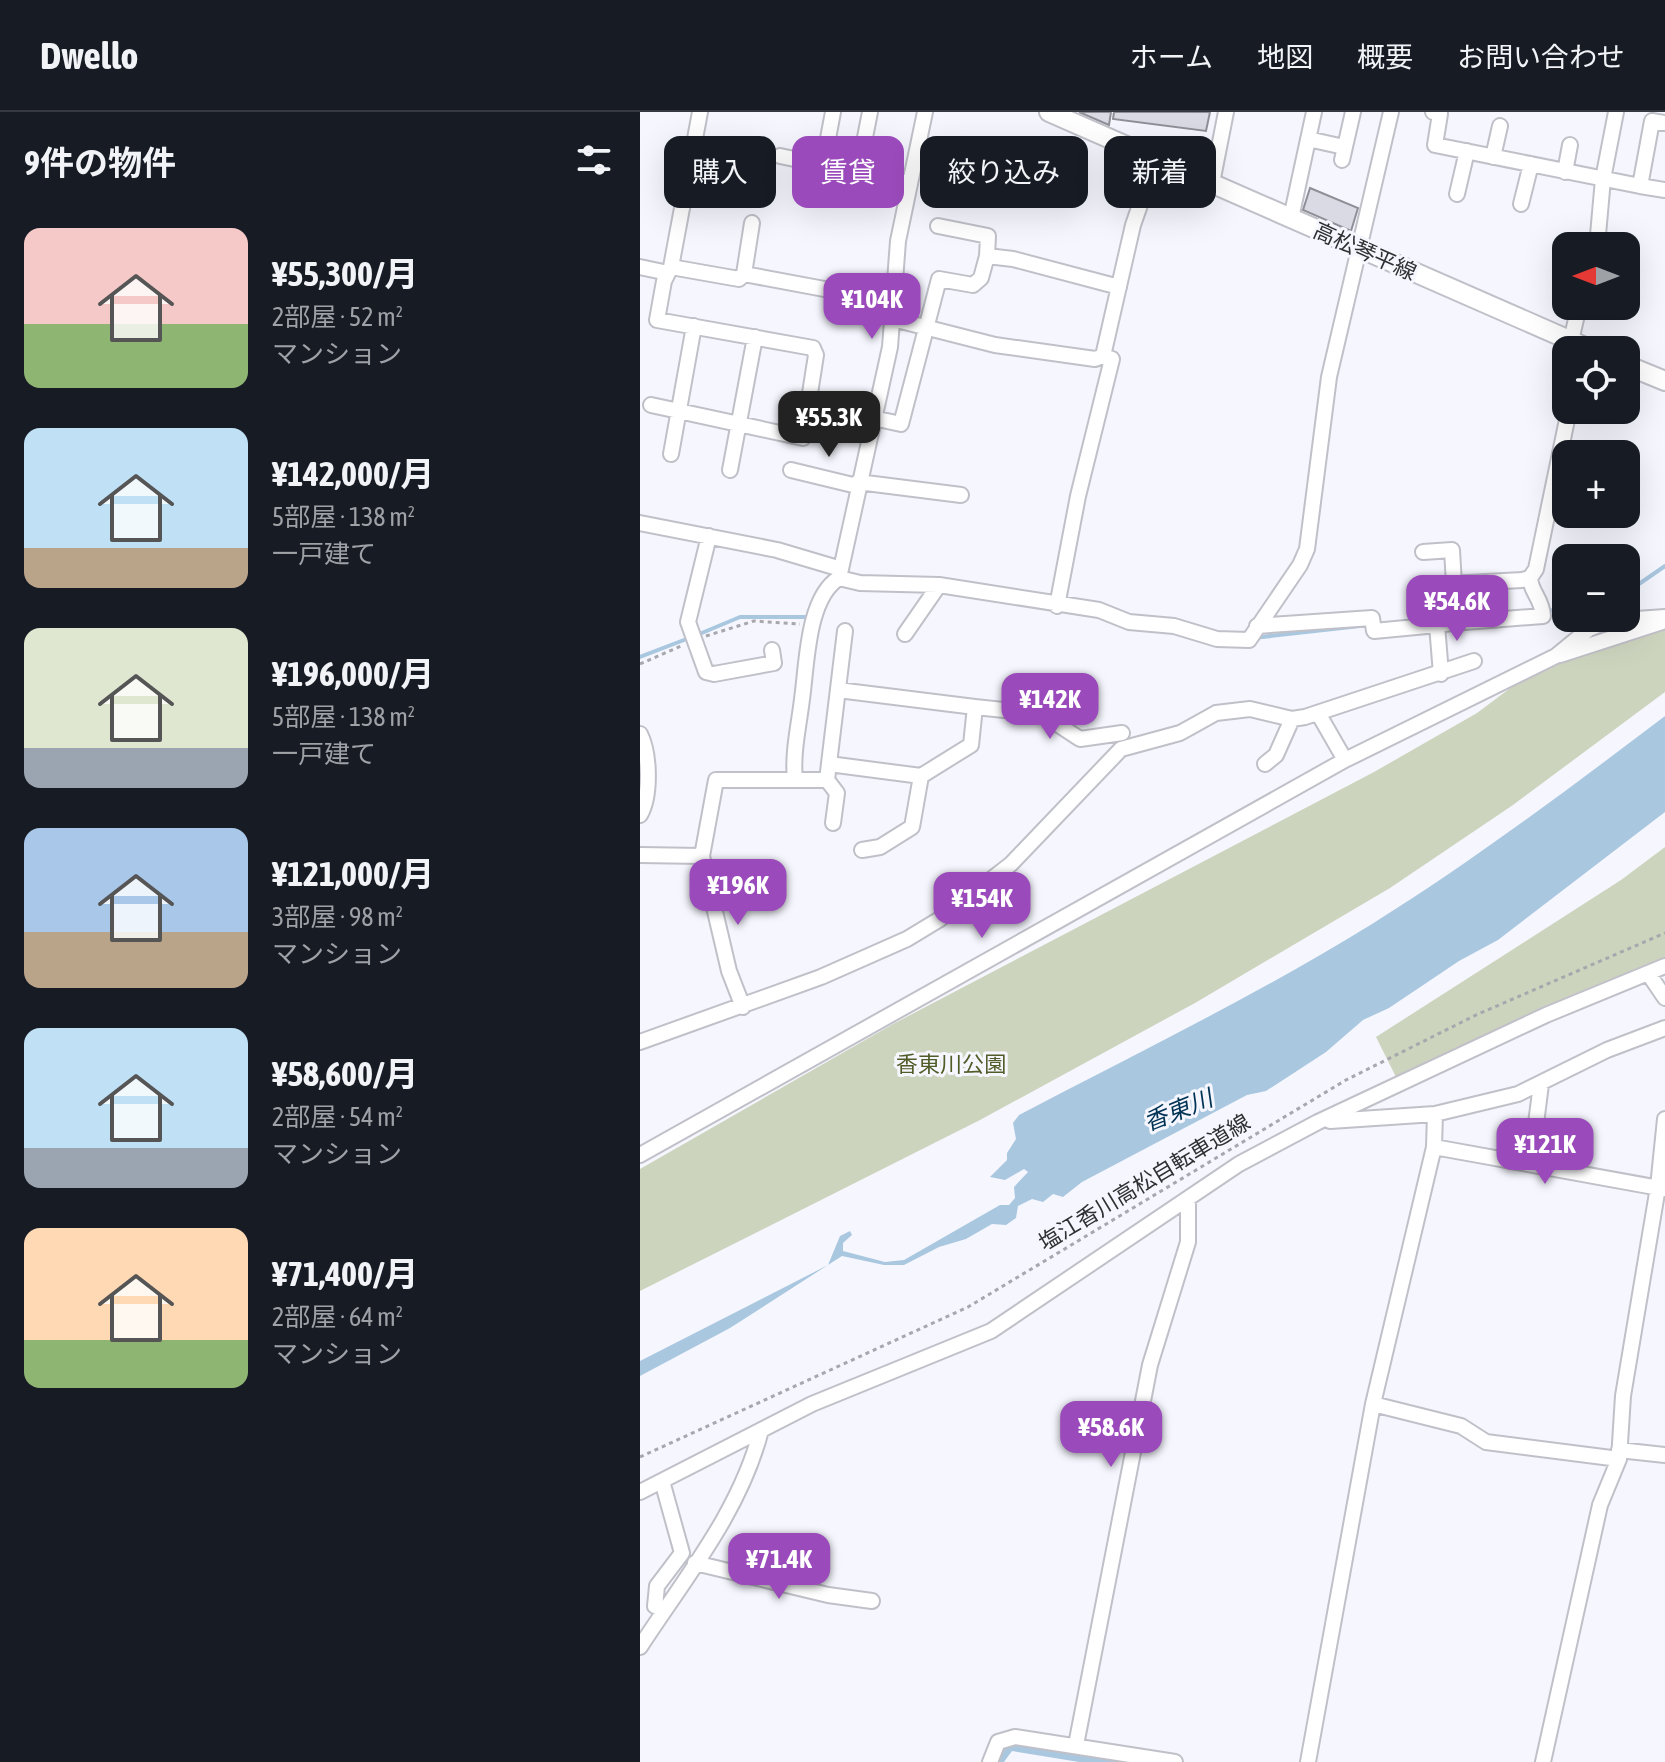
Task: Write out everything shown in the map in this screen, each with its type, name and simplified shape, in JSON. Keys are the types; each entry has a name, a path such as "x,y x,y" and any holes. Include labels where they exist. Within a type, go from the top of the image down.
{"main road":[{"name":"高松琴平線","path":"1049,112 1104,136"},
{"name":"高松琴平線","path":"1216,185 1558,336"},
{"path":"1640,371 1665,381"}],"street":[{"path":"651,405 803,438 816,355 813,348 657,320 670,270 700,112"},
{"path":"828,136 833,112"},
{"path":"865,136 870,112"},
{"path":"795,780 804,662 814,618 826,586 840,574 893,319 898,241 925,112"},
{"path":"1216,163 1226,112"},
{"path":"1291,218 1314,112"},
{"path":"1308,139 1343,154 1353,112"},
{"path":"1252,634 1300,565 1307,549 1329,377 1391,112"},
{"path":"1433,112 1440,114 1435,145 1665,190"},
{"path":"1598,232 1603,179 1616,112"},
{"path":"1640,186 1652,121 1665,123"},
{"path":"1493,157 1500,126"},
{"path":"1565,172 1570,145"},
{"path":"1457,194 1467,151"},
{"path":"780,156 792,159"},
{"path":"1521,204 1531,164"},
{"path":"904,182 909,183"},
{"path":"1103,356 1139,208"},
{"path":"640,267 739,279 744,274 752,223"},
{"path":"809,402 901,424 939,279 973,285 981,278 987,256 988,236 938,226"},
{"path":"987,256 1013,259 1119,287"},
{"path":"744,274 894,302"},
{"path":"893,319 995,345 1112,359 1078,496 1058,602"},
{"path":"671,454 694,326"},
{"path":"730,470 755,337"},
{"path":"640,523 709,536 840,574 860,583 939,585 1058,602 1099,610 1129,622 1174,626 1217,639 1372,618 1374,631 1448,621 1543,616 1530,578 1543,546 1566,424"},
{"path":"791,470 858,484 961,495"},
{"path":"709,536 688,622 706,672 714,674 774,663 772,650"},
{"path":"1423,552 1452,550 1454,584"},
{"path":"1441,674 1450,584 1530,578"},
{"path":"905,634 939,585"},
{"path":"640,1155 1345,760 1556,656 1589,629 1608,621 1665,619"},
{"path":"833,823 837,793 827,780 845,631"},
{"path":"640,1042 743,1007 878,952 940,919 1011,864 1121,749 1180,733 1216,713 1250,709 1292,719 1318,713 1474,661"},
{"path":"838,690 1042,714 1080,739 1122,733"},
{"path":"829,764 921,776 971,745 975,707"},
{"path":"1318,713 1345,760"},
{"path":"1265,764 1276,755 1292,719"},
{"path":"640,734 646,747 645,806 640,815"},
{"path":"862,850 880,847 912,827 921,776"},
{"path":"743,1007 729,971 702,856 716,780 827,780"},
{"path":"640,855 702,856"},
{"path":"640,1492 812,1404 991,1331 1239,1164 1318,1122 1546,1015 1665,966"},
{"path":"1648,973 1665,998"},
{"path":"1318,1122 1435,1114 1518,1094 1607,1050 1665,1028"},
{"path":"1532,1155 1541,1084"},
{"path":"1308,1762 1373,1404 1434,1147 1435,1114"},
{"path":"1543,1762 1600,1505 1619,1455 1627,1368 1662,1188 1665,1119"},
{"path":"1434,1147 1662,1188"},
{"path":"1076,1745 1150,1365 1188,1242 1188,1200"},
{"path":"1373,1404 1461,1426 1486,1442 1619,1455 1665,1455"},
{"path":"640,1647 723,1522 753,1461 761,1430"},
{"path":"662,1481 682,1553 657,1586 655,1606 664,1610"},
{"path":"695,1563 828,1595 872,1601"},
{"path":"990,1762 998,1742 1005,1738 1076,1745 1175,1762"}],"path":[{"path":"640,664 743,623 801,624 814,618"},
{"name":"塩江香川高松自転車道線","path":"640,1457 968,1307 1346,1080 1476,1015 1665,933"}],"green space":[{"name":"香東川公園","path":"1665,627 1665,692 1513,805 1390,888 1195,1003 980,1120 640,1291 640,1169 893,1024 1374,772 1477,713 1521,680 1566,659"},
{"path":"1665,847 1665,957 1543,1007 1397,1079 1376,1037 1621,880"}],"water":[{"name":"香東川","path":"1665,716 1665,812 1498,940 1459,961 1389,1008 1363,1020 1326,1052 1266,1091 1247,1095 1082,1182 1063,1197 1053,1194 1043,1202 1032,1199 1018,1206 1016,1218 1006,1225 992,1224 966,1239 939,1247 904,1265 884,1265 842,1256 828,1265 840,1236 850,1231 852,1235 843,1243 843,1251 885,1262 904,1260 1000,1205 1009,1205 1015,1198 1014,1187 1028,1172 1024,1169 1005,1180 990,1177 1007,1160 1007,1153 1016,1139 1013,1123 1019,1115 1242,999 1372,924 1484,849"},
{"path":"828,1265 730,1328 640,1376 640,1361"},
{"path":"1006,1742 1154,1762 1079,1762 1012,1751 1004,1762 994,1762"}],"building":[{"path":"1079,112 1111,112 1109,125"},
{"path":"1114,112 1210,112 1206,131 1113,119"},
{"path":"1310,188 1358,208 1351,231 1303,210"}],"waterway":[{"path":"1640,583 1665,566"},
{"path":"1544,611 1552,610"},
{"path":"697,635 740,617 805,617"},
{"path":"1253,638 1360,626"},
{"path":"640,657 684,640"}]}
